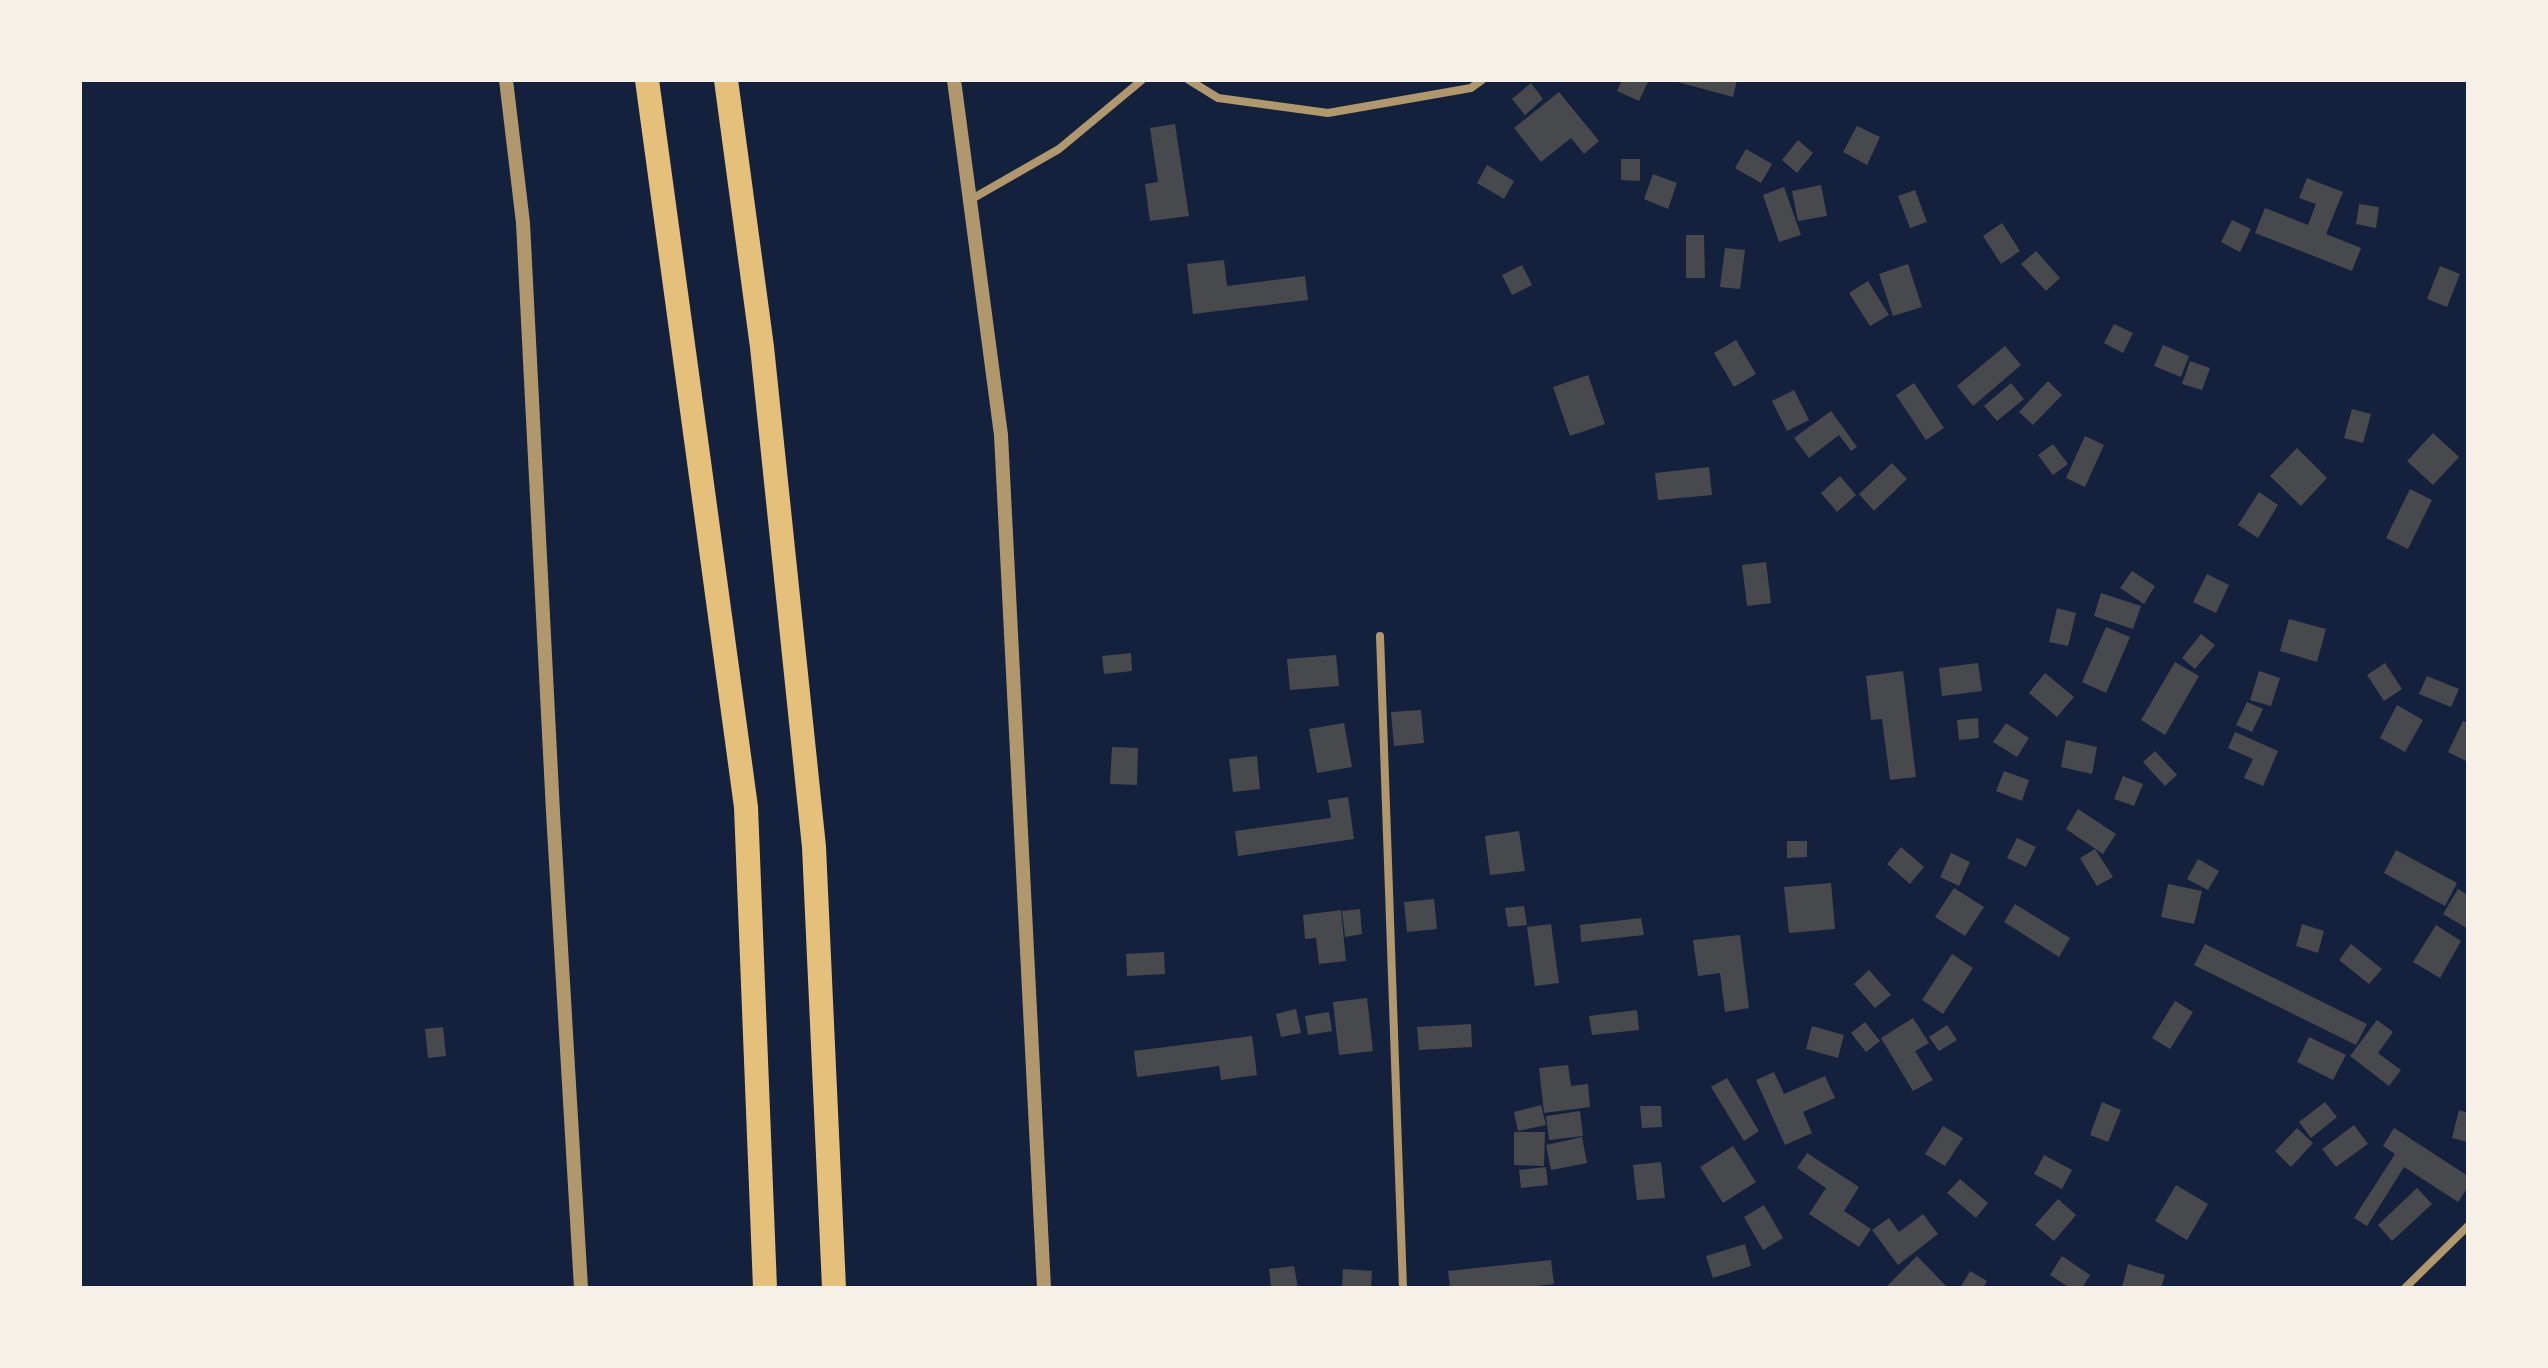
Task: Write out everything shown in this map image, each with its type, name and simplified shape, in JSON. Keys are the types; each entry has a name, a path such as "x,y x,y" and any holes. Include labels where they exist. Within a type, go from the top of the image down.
{"highway":[{"path":"647,80 746,807 765,1288"},
{"path":"726,80 762,347 814,847 834,1288"}],"street":[{"path":"506,80 523,223 581,1288"},
{"path":"954,80 1001,435 1044,1288"},
{"path":"970,200 1059,149 1142,80"},
{"path":"1189,80 1218,98 1328,113 1471,88 1482,80"},
{"path":"1380,636 1403,1288"},
{"path":"2405,1288 2468,1226"}],"building":[{"path":"1622,80 1649,80 1639,101 1617,91"},
{"path":"1670,80 1737,80 1733,97"},
{"path":"1531,83 1543,99 1525,115 1512,99"},
{"path":"1559,92 1599,141 1584,154 1571,138 1541,162 1514,128"},
{"path":"1175,124 1189,216 1150,221 1145,184 1158,182 1150,128"},
{"path":"1857,126 1880,137 1867,165 1843,152"},
{"path":"1798,140 1813,153 1797,173 1782,160"},
{"path":"1746,149 1772,164 1761,183 1735,168"},
{"path":"1621,159 1640,159 1640,181 1621,180"},
{"path":"1487,165 1514,181 1504,199 1477,183"},
{"path":"1653,174 1677,183 1668,209 1644,199"},
{"path":"2307,178 2343,192 2326,234 2361,248 2352,271 2255,233 2265,208 2308,225 2316,204 2299,198"},
{"path":"1821,185 1827,216 1798,221 1792,191"},
{"path":"1784,187 1801,235 1779,242 1763,195"},
{"path":"1915,190 1927,222 1910,228 1898,196"},
{"path":"2359,204 2379,207 2376,228 2356,224"},
{"path":"2232,220 2251,229 2240,252 2221,242"},
{"path":"2002,223 2020,251 2001,264 1983,236"},
{"path":"1686,235 1704,235 1705,278 1686,278"},
{"path":"1725,248 1745,250 1740,289 1720,287"},
{"path":"2036,251 2060,278 2046,291 2021,264"},
{"path":"1224,260 1227,286 1305,276 1308,300 1193,314 1187,264"},
{"path":"1908,264 1922,307 1893,316 1879,274"},
{"path":"1522,265 1532,285 1512,295 1502,275"},
{"path":"2440,266 2460,274 2447,307 2427,299"},
{"path":"1868,281 1889,315 1870,326 1849,293"},
{"path":"2114,324 2133,333 2123,353 2104,343"},
{"path":"1736,340 1756,374 1734,387 1714,353"},
{"path":"2163,345 2189,356 2181,377 2154,366"},
{"path":"2005,346 2021,365 1973,406 1957,386"},
{"path":"2190,361 2210,368 2202,390 2182,384"},
{"path":"1588,375 1605,424 1570,436 1553,387"},
{"path":"2048,381 2062,395 2033,425 2019,412"},
{"path":"1914,383 1944,428 1926,440 1896,395"},
{"path":"2011,383 2024,399 1997,421 1984,406"},
{"path":"1794,390 1809,420 1787,431 1772,401"},
{"path":"2352,409 2371,414 2363,443 2344,438"},
{"path":"1831,411 1857,447 1851,451 1839,435 1809,458 1794,438"},
{"path":"2433,433 2459,457 2433,485 2407,461"},
{"path":"2085,436 2104,445 2085,487 2066,478"},
{"path":"2053,444 2068,464 2053,475 2038,455"},
{"path":"2297,448 2327,478 2301,506 2270,476"},
{"path":"1892,463 1907,479 1874,511 1859,494"},
{"path":"1709,467 1712,495 1658,500 1655,473"},
{"path":"1840,476 1856,495 1837,512 1821,493"},
{"path":"2410,489 2432,500 2408,549 2386,538"},
{"path":"2259,492 2278,505 2258,538 2238,525"},
{"path":"1766,562 1771,603 1747,606 1742,565"},
{"path":"2132,571 2155,586 2144,604 2120,588"},
{"path":"2207,574 2229,585 2216,613 2193,602"},
{"path":"2101,593 2141,606 2133,629 2094,616"},
{"path":"2057,608 2076,613 2068,646 2049,642"},
{"path":"2289,619 2326,629 2317,662 2280,651"},
{"path":"2106,627 2130,637 2106,693 2082,682"},
{"path":"2201,634 2215,645 2195,669 2182,658"},
{"path":"1131,653 1132,671 1104,674 1102,656"},
{"path":"1336,655 1339,686 1290,690 1287,659"},
{"path":"2175,662 2199,676 2165,735 2141,720"},
{"path":"1978,663 1982,691 1942,696 1939,668"},
{"path":"2385,663 2402,689 2384,701 2367,675"},
{"path":"1903,671 1916,777 1890,780 1882,719 1871,720 1866,676"},
{"path":"2259,671 2280,678 2271,706 2250,700"},
{"path":"2045,673 2074,697 2057,717 2029,693"},
{"path":"2427,676 2459,689 2451,707 2419,694"},
{"path":"2247,702 2263,709 2252,732 2236,725"},
{"path":"2397,705 2423,720 2405,752 2380,738"},
{"path":"1421,710 1424,743 1394,746 1391,712"},
{"path":"1978,718 1979,738 1959,740 1957,720"},
{"path":"2463,721 2468,723 2468,762 2448,752"},
{"path":"1344,723 1352,767 1317,773 1309,729"},
{"path":"2006,723 2029,738 2017,757 1993,742"},
{"path":"2235,732 2278,751 2263,786 2244,778 2253,759 2228,748"},
{"path":"2066,740 2097,747 2092,774 2061,767"},
{"path":"1112,747 1138,748 1137,785 1110,784"},
{"path":"2155,751 2177,775 2165,786 2143,762"},
{"path":"1257,756 1260,789 1233,792 1229,759"},
{"path":"2004,771 2029,780 2022,801 1996,791"},
{"path":"2123,776 2143,784 2134,806 2114,799"},
{"path":"1348,797 1354,839 1238,856 1235,831 1331,818 1328,800"},
{"path":"2078,809 2116,834 2103,854 2066,829"},
{"path":"1519,831 1525,871 1490,875 1485,836"},
{"path":"2017,838 2036,847 2026,867 2007,858"},
{"path":"1787,841 1807,841 1807,857 1787,858"},
{"path":"1901,847 1924,867 1910,884 1887,864"},
{"path":"2095,849 2113,877 2097,886 2080,858"},
{"path":"2396,850 2457,883 2445,906 2384,873"},
{"path":"1951,853 1970,862 1959,886 1940,877"},
{"path":"2198,859 2219,871 2208,890 2187,879"},
{"path":"1831,883 1835,929 1789,933 1784,887"},
{"path":"2168,884 2202,891 2194,924 2161,917"},
{"path":"1954,888 1984,907 1965,936 1935,917"},
{"path":"2458,889 2468,895 2468,929 2443,914"},
{"path":"1434,899 1437,929 1407,932 1404,902"},
{"path":"2015,904 2070,938 2059,957 2004,922"},
{"path":"1524,906 1527,925 1508,927 1505,908"},
{"path":"1360,909 1362,934 1345,937 1342,911"},
{"path":"1341,910 1346,961 1319,964 1316,938 1305,939 1303,915"},
{"path":"1641,918 1644,935 1581,942 1580,925"},
{"path":"1551,924 1559,983 1535,986 1527,927"},
{"path":"2302,924 2324,931 2318,953 2296,946"},
{"path":"2436,925 2461,941 2440,978 2413,962"},
{"path":"1740,935 1749,1008 1725,1012 1720,973 1698,976 1693,940"},
{"path":"2205,944 2367,1024 2356,1045 2194,965"},
{"path":"2351,944 2382,969 2369,984 2339,960"},
{"path":"1164,952 1165,974 1127,976 1126,954"},
{"path":"1952,954 1973,968 1943,1014 1922,1000"},
{"path":"1869,970 1891,995 1875,1008 1854,984"},
{"path":"1367,998 1373,1051 1339,1055 1333,1002"},
{"path":"2175,1001 2193,1012 2170,1049 2152,1038"},
{"path":"1296,1009 1301,1033 1281,1037 1276,1014"},
{"path":"1637,1010 1639,1030 1592,1035 1589,1016"},
{"path":"1329,1012 1332,1031 1308,1035 1305,1016"},
{"path":"1913,1018 1929,1043 1915,1051 1933,1080 1913,1091 1881,1038"},
{"path":"2377,1020 2393,1032 2378,1053 2401,1070 2389,1086 2350,1056"},
{"path":"1865,1022 1880,1041 1866,1052 1851,1033"},
{"path":"1471,1024 1472,1047 1419,1050 1417,1027"},
{"path":"1947,1025 1957,1040 1939,1051 1929,1037"},
{"path":"1812,1026 1844,1035 1838,1058 1806,1049"},
{"path":"443,1027 446,1056 428,1058 425,1029"},
{"path":"1252,1036 1257,1075 1221,1080 1219,1066 1137,1077 1134,1051"},
{"path":"2309,1037 2346,1055 2333,1080 2297,1062"},
{"path":"1568,1065 1571,1086 1588,1084 1590,1107 1544,1113 1539,1068"},
{"path":"1774,1072 1784,1094 1825,1076 1835,1098 1803,1112 1812,1133 1785,1145 1756,1080"},
{"path":"1727,1078 1759,1131 1744,1141 1711,1087"},
{"path":"2102,1102 2121,1110 2108,1142 2090,1135"},
{"path":"2325,1102 2337,1117 2311,1138 2299,1122"},
{"path":"1541,1105 1546,1125 1518,1131 1514,1112"},
{"path":"1640,1106 1661,1106 1662,1127 1642,1128"},
{"path":"2459,1110 2468,1113 2468,1142 2452,1138"},
{"path":"1580,1111 1583,1136 1549,1140 1546,1116"},
{"path":"2354,1125 2368,1144 2336,1167 2322,1149"},
{"path":"1943,1126 1963,1138 1945,1166 1925,1154"},
{"path":"2297,1128 2313,1143 2291,1167 2275,1151"},
{"path":"2394,1128 2468,1176 2468,1187 2458,1202 2404,1167 2367,1226 2354,1218 2395,1154 2383,1146"},
{"path":"1514,1132 1545,1132 1544,1166 1514,1165"},
{"path":"1582,1137 1587,1163 1551,1170 1546,1145"},
{"path":"1733,1146 1756,1182 1723,1203 1700,1167"},
{"path":"1807,1153 1859,1187 1844,1211 1871,1229 1859,1247 1809,1214 1826,1188 1797,1168"},
{"path":"2044,1155 2072,1170 2062,1189 2034,1174"},
{"path":"1661,1162 1665,1198 1637,1200 1633,1165"},
{"path":"1546,1167 1548,1185 1521,1188 1519,1170"},
{"path":"1960,1179 1988,1203 1976,1218 1947,1193"},
{"path":"2176,1185 2208,1204 2187,1240 2155,1221"},
{"path":"2417,1188 2432,1204 2392,1241 2378,1225"},
{"path":"2058,1199 2076,1215 2054,1241 2035,1225"},
{"path":"1764,1205 1783,1238 1763,1250 1744,1217"},
{"path":"1923,1214 1938,1234 1898,1265 1872,1230 1889,1218 1899,1232"},
{"path":"1745,1244 1751,1266 1713,1278 1706,1256"},
{"path":"1917,1256 1948,1288 1885,1288"},
{"path":"2062,1256 2090,1275 2082,1288 2070,1288 2050,1275"},
{"path":"1551,1260 1554,1284 1519,1288 1450,1288 1448,1271"},
{"path":"2128,1264 2165,1275 2161,1288 2122,1287"},
{"path":"1294,1266 1298,1288 1271,1288 1269,1269"},
{"path":"1343,1269 1372,1271 1371,1288 1342,1288"},
{"path":"1970,1271 1987,1281 1983,1288 1960,1288"}]}
